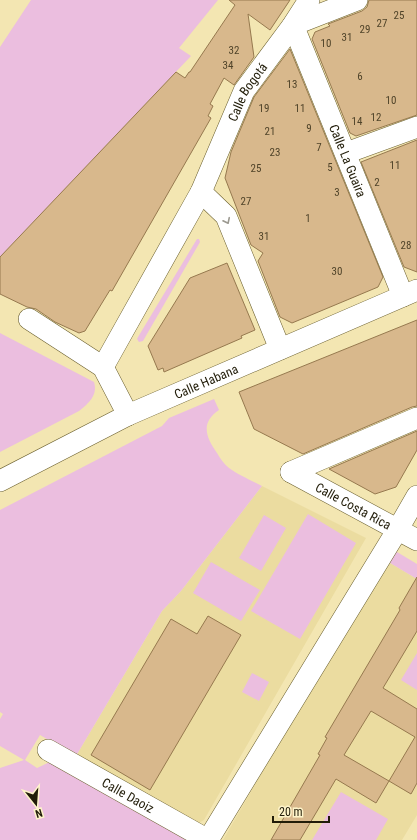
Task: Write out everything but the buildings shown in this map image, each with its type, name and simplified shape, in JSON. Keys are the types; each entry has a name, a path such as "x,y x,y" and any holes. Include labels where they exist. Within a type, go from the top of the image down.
{"street":[{"name":"Calle Bogotá","path":"103,367 201,192 244,91 293,25 309,0"},
{"path":"293,25 357,0"},
{"name":"Calle La Guaira","path":"293,25 346,153 410,293"},
{"path":"346,153 417,126"},
{"path":"201,192 226,216 280,349"},
{"name":"Calle Habana","path":"0,481 128,415 410,293"},
{"path":"29,319 103,367 128,415"},
{"name":"Calle Costa Rica","path":"417,418 291,472 417,540"},
{"path":"208,840 417,496"},
{"name":"Calle Daoiz","path":"48,750 208,840"}],"shaded area":[{"path":"31,0 218,0 179,48 191,56 0,257 0,47"},
{"path":"197,239 199,239 200,242 143,341 139,342 137,339 138,337"},
{"path":"0,333 94,382 95,391 92,398 79,411 0,452"},
{"path":"214,399 219,410 209,420 207,425 208,436 213,447 222,461 229,468 262,486 181,591 162,611 76,756 40,735 25,760 37,768 54,760 190,840 0,840 0,768 24,760 0,746 0,719 3,714 0,712 0,510 162,426 169,418"},
{"path":"262,486 366,538 204,820 197,824 76,756 162,611 181,591"},
{"path":"308,514 356,543 300,639 251,611"},
{"path":"264,515 286,528 261,571 239,558"},
{"path":"392,549 417,564 417,579 385,560"},
{"path":"385,560 417,579 417,815 402,840 223,840"},
{"path":"211,562 260,590 241,621 193,593"},
{"path":"417,653 417,690 401,680"},
{"path":"252,673 269,682 259,701 242,692"},
{"path":"341,792 388,819 376,840 312,840"}]}
